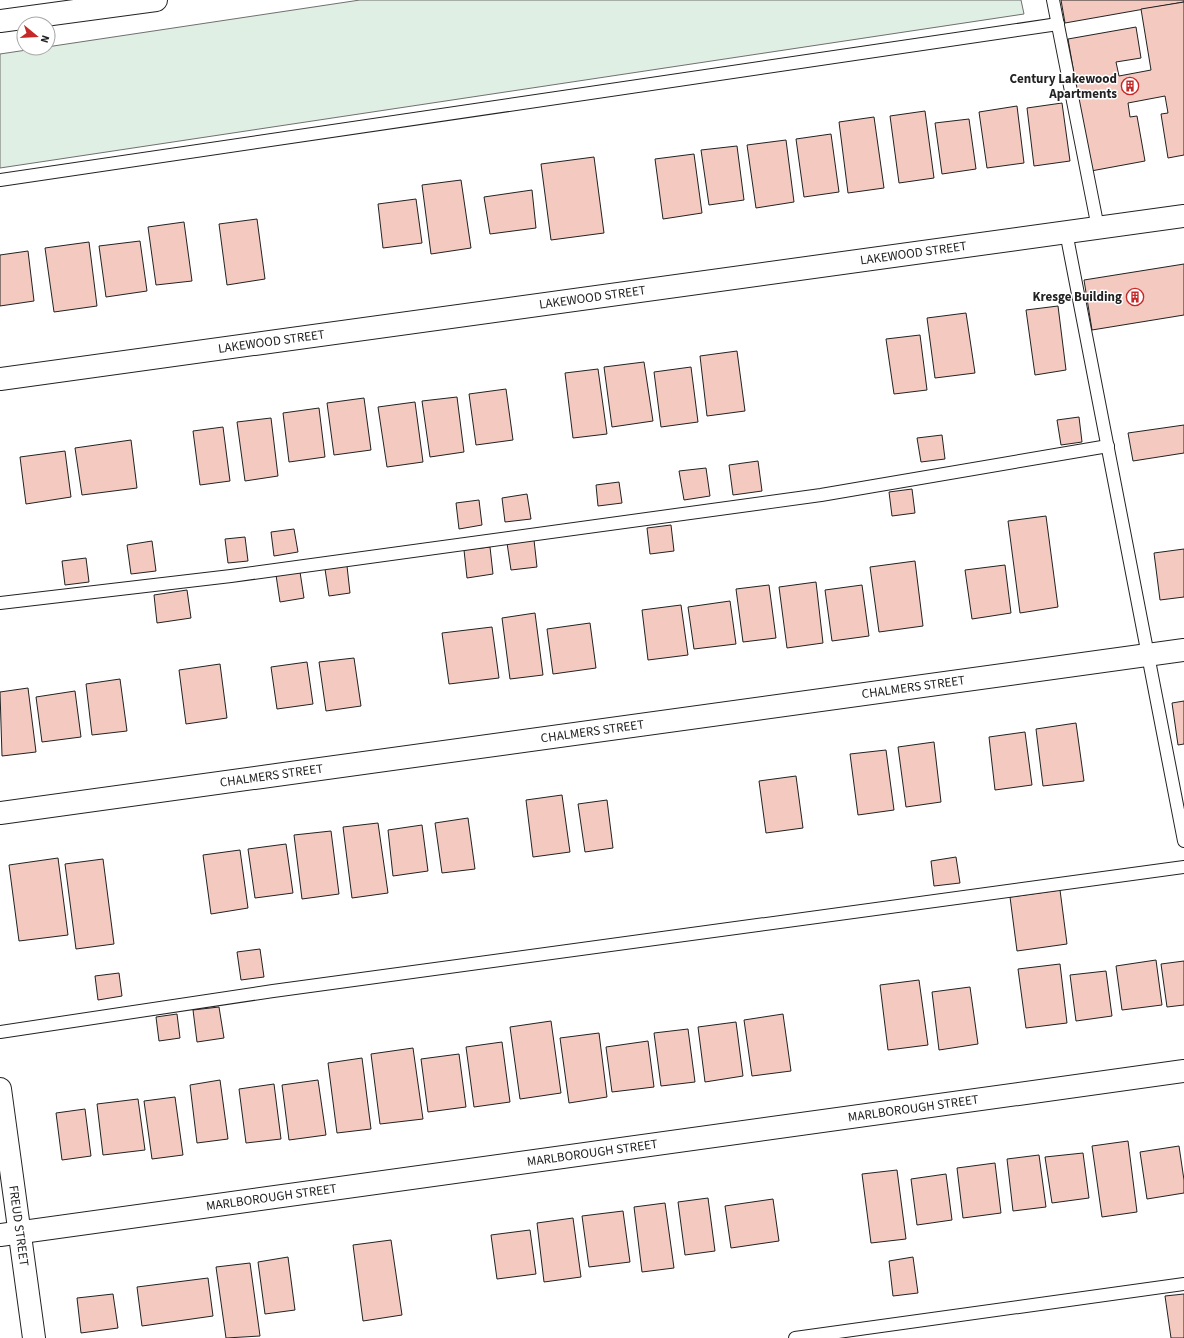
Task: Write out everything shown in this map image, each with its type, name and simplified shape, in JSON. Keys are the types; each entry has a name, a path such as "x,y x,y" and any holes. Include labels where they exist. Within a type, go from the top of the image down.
{"street":[{"path":"0,21 156,0"},
{"name":"LAKEWOOD STREET","path":"0,379 1184,216"},
{"name":"CHALMERS STREET","path":"0,813 1184,650"},
{"name":"MARLBOROUGH STREET","path":"10,1233 1184,1071"},
{"name":"FREUD STREET","path":"0,1089 10,1233 34,1338"}],"lane":[{"path":"1053,0 1098,228"},
{"path":"0,180 1058,24"},
{"path":"1066,232 1184,841"},
{"path":"0,603 239,575 822,495 1108,446"},
{"path":"0,1032 273,991 1184,867"},
{"path":"795,1338 1184,1284"}],"green space":[{"path":"360,0 1021,0 1024,14 0,168 0,54 16,52 16,56 56,56 56,46"}],"building":[{"path":"1061,0 1184,0 1184,2 1065,23"},
{"name":"Century Lakewood Apartments","path":"1184,2 1184,155 1168,158 1161,114 1168,113 1165,96 1128,103 1130,117 1137,116 1145,161 1091,171 1068,39 1136,27 1141,58 1116,62 1119,76 1151,70 1141,9"},
{"path":"1062,103 1070,161 1034,166 1027,108"},
{"path":"1017,106 1024,163 987,168 979,112"},
{"path":"925,111 934,178 899,183 890,116"},
{"path":"874,117 884,188 848,193 839,122"},
{"path":"969,119 976,169 942,174 935,123"},
{"path":"831,134 839,192 804,197 796,139"},
{"path":"786,140 794,202 756,208 747,145"},
{"path":"737,146 744,200 709,205 701,150"},
{"path":"694,154 702,213 663,219 655,159"},
{"path":"594,157 604,233 551,240 541,164"},
{"path":"461,180 471,248 431,254 422,185"},
{"path":"532,190 536,228 490,234 484,197"},
{"path":"416,199 422,243 383,248 378,204"},
{"path":"257,219 265,279 227,285 219,224"},
{"path":"184,222 192,281 156,285 148,227"},
{"path":"140,241 147,291 106,297 99,246"},
{"path":"89,242 97,306 54,312 45,248"},
{"path":"28,251 34,301 0,306 0,255"},
{"name":"Kresge Building","path":"1184,264 1184,315 1092,330 1084,280"},
{"path":"1058,306 1066,370 1035,375 1026,310"},
{"path":"966,313 975,373 935,378 927,318"},
{"path":"920,335 927,390 894,394 886,339"},
{"path":"737,351 745,411 707,416 700,356"},
{"path":"644,362 653,421 612,427 604,367"},
{"path":"691,367 698,422 661,427 654,372"},
{"path":"598,369 607,434 573,438 565,373"},
{"path":"506,389 513,440 476,445 469,394"},
{"path":"457,397 464,452 430,457 422,401"},
{"path":"364,398 371,450 334,455 327,403"},
{"path":"415,402 423,462 387,467 378,407"},
{"path":"319,408 325,457 289,462 283,413"},
{"path":"1079,417 1082,442 1061,445 1057,420"},
{"path":"271,418 278,476 245,481 237,422"},
{"path":"1184,425 1184,453 1133,461 1128,433"},
{"path":"223,427 230,481 200,485 193,431"},
{"path":"942,435 945,459 921,462 917,438"},
{"path":"131,440 137,488 82,495 75,448"},
{"path":"65,451 71,497 26,504 20,457"},
{"path":"758,461 762,491 733,495 729,465"},
{"path":"706,468 710,496 684,500 679,471"},
{"path":"619,482 622,503 598,506 596,485"},
{"path":"912,489 915,513 892,516 889,492"},
{"path":"527,494 531,519 505,522 502,498"},
{"path":"479,500 482,525 459,529 456,503"},
{"path":"1046,516 1058,607 1020,613 1008,521"},
{"path":"671,525 674,551 650,554 647,528"},
{"path":"294,529 298,552 274,556 271,532"},
{"path":"245,537 248,561 228,563 225,539"},
{"path":"534,540 537,567 511,570 507,543"},
{"path":"152,541 156,571 131,574 127,545"},
{"path":"490,547 493,574 467,578 464,550"},
{"path":"1184,549 1184,597 1160,600 1154,553"},
{"path":"86,558 89,582 65,585 62,561"},
{"path":"915,561 923,626 879,632 870,567"},
{"path":"1005,565 1011,613 972,619 965,570"},
{"path":"347,566 350,593 329,596 325,569"},
{"path":"300,572 304,598 280,602 276,575"},
{"path":"816,582 823,643 787,648 779,587"},
{"path":"769,585 776,638 743,642 736,589"},
{"path":"862,585 869,636 832,641 825,590"},
{"path":"187,590 191,618 157,623 154,595"},
{"path":"730,601 736,644 694,649 688,607"},
{"path":"681,605 688,655 648,660 642,610"},
{"path":"535,613 543,675 510,679 502,618"},
{"path":"590,623 596,668 553,674 547,629"},
{"path":"492,627 499,678 449,684 442,633"},
{"path":"354,658 361,706 326,711 319,662"},
{"path":"307,662 313,704 277,709 271,667"},
{"path":"220,664 227,718 186,724 179,670"},
{"path":"120,679 127,731 92,735 86,684"},
{"path":"28,688 36,752 2,756 0,692"},
{"path":"75,691 81,737 42,742 36,697"},
{"path":"1184,701 1184,744 1178,745 1172,703"},
{"path":"1076,723 1084,781 1043,786 1036,729"},
{"path":"1025,732 1032,785 995,790 989,737"},
{"path":"934,742 941,802 906,807 898,747"},
{"path":"886,750 894,810 858,815 850,754"},
{"path":"796,776 803,828 766,833 759,781"},
{"path":"562,795 570,852 533,857 526,800"},
{"path":"607,800 613,848 585,852 578,804"},
{"path":"468,818 475,869 442,873 435,823"},
{"path":"378,823 388,893 352,898 343,827"},
{"path":"422,825 428,871 393,876 388,830"},
{"path":"331,831 339,894 302,899 294,835"},
{"path":"286,844 293,893 255,898 248,849"},
{"path":"240,850 248,908 211,914 203,855"},
{"path":"956,857 960,883 934,886 931,861"},
{"path":"58,858 68,935 19,941 9,865"},
{"path":"103,859 114,944 76,949 65,864"},
{"path":"1060,890 1067,944 1017,951 1010,897"},
{"path":"260,949 264,977 241,980 237,952"},
{"path":"1156,960 1162,1005 1122,1010 1116,966"},
{"path":"1184,961 1184,1005 1167,1007 1161,964"},
{"path":"1060,964 1067,1023 1026,1028 1018,969"},
{"path":"1106,971 1112,1016 1076,1021 1070,975"},
{"path":"119,973 122,996 98,1000 95,976"},
{"path":"919,980 928,1045 888,1050 880,985"},
{"path":"970,987 978,1044 939,1050 932,992"},
{"path":"219,1007 224,1038 197,1042 193,1010"},
{"path":"177,1014 180,1038 159,1041 156,1017"},
{"path":"783,1014 791,1071 752,1076 744,1020"},
{"path":"551,1021 561,1093 520,1099 510,1027"},
{"path":"736,1022 743,1076 705,1082 698,1027"},
{"path":"688,1029 695,1082 661,1086 654,1033"},
{"path":"599,1033 607,1097 569,1103 560,1038"},
{"path":"648,1041 654,1087 612,1092 606,1047"},
{"path":"502,1042 510,1102 474,1107 466,1047"},
{"path":"413,1048 423,1119 380,1124 371,1054"},
{"path":"459,1054 466,1107 428,1112 421,1059"},
{"path":"362,1058 371,1129 337,1133 328,1063"},
{"path":"220,1080 228,1139 197,1143 190,1085"},
{"path":"318,1080 326,1135 289,1140 282,1085"},
{"path":"274,1084 281,1139 246,1143 239,1089"},
{"path":"175,1097 183,1155 152,1159 144,1101"},
{"path":"138,1099 145,1150 103,1155 97,1104"},
{"path":"85,1109 91,1156 62,1160 56,1113"},
{"path":"1128,1141 1137,1212 1102,1217 1092,1146"},
{"path":"1179,1146 1184,1180 1184,1193 1147,1199 1140,1152"},
{"path":"1083,1153 1089,1198 1052,1203 1045,1157"},
{"path":"1039,1155 1046,1207 1013,1211 1007,1159"},
{"path":"995,1163 1001,1213 963,1218 957,1168"},
{"path":"897,1170 906,1239 871,1243 862,1174"},
{"path":"946,1174 952,1220 917,1225 911,1179"},
{"path":"708,1198 715,1251 685,1255 678,1202"},
{"path":"773,1199 779,1241 731,1248 725,1206"},
{"path":"665,1203 674,1268 642,1272 634,1207"},
{"path":"623,1211 630,1262 589,1267 582,1216"},
{"path":"573,1218 581,1277 544,1282 537,1223"},
{"path":"530,1230 536,1274 497,1279 491,1235"},
{"path":"391,1240 402,1315 363,1321 353,1245"},
{"path":"288,1257 295,1310 265,1314 258,1262"},
{"path":"913,1257 918,1293 893,1296 889,1261"},
{"path":"250,1263 260,1336 226,1338 216,1267"},
{"path":"208,1278 213,1316 142,1326 137,1287"},
{"path":"113,1294 118,1328 81,1333 77,1298"},
{"path":"1184,1294 1184,1338 1171,1338 1165,1296"}],"place":[{"name":"Century Lakewood Apartments","path":"1130,86"},
{"name":"Kresge Building","path":"1135,297"}]}
